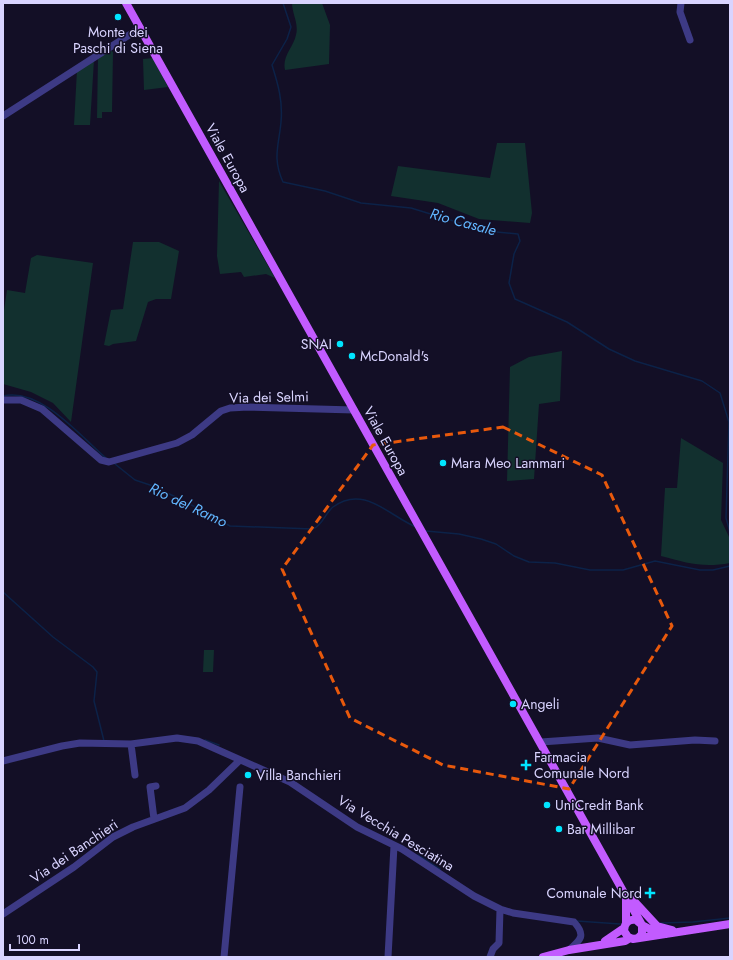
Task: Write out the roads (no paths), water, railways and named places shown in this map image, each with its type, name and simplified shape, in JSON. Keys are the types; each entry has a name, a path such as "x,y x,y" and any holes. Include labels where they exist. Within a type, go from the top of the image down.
{"main road":[{"name":"Viale Europa","path":"126,3 541,742 642,925"},
{"name":"Viale Europa","path":"624,891 627,909 625,925"},
{"name":"Viale Europa","path":"624,891 658,926 668,929 693,930"},
{"path":"601,943 614,937 631,920 636,920 657,933 666,934"},
{"path":"625,925 624,933 634,938 730,924"},
{"path":"544,957 601,943 625,941 642,934 642,925"}],"street":[{"path":"680,3 680,12 690,40"},
{"path":"3,116 140,28"},
{"name":"Via dei Selmi","path":"3,400 28,402 42,409 100,460 109,462 177,443 192,435 221,411 230,408 248,407 354,410"},
{"name":"Via Vecchia Pesciatina","path":"3,761 80,743 131,744 167,738 188,739 206,743 290,782 357,827 394,846 474,896 500,909 513,913 574,922 582,934 579,941 569,950"},
{"path":"541,742 598,738 630,745 695,740 715,741"},
{"path":"131,744 136,775"},
{"name":"Via dei Banchieri","path":"3,914 74,867 113,837 154,819 185,808 209,790 240,760"},
{"path":"154,819 150,787 156,786"},
{"path":"224,957 240,787"},
{"path":"388,957 394,846"},
{"path":"490,957 493,949 498,943 500,909"}],"waterway":[{"name":"Rio Casale","path":"283,3 291,27 287,39 272,65 281,100 281,122 277,159 283,182 325,191 361,203 411,208 486,231 518,234 520,241 514,254 509,283 515,299 567,322 609,349 635,361 702,381 720,393 729,422 726,518 730,532"},
{"name":"Rio del Ramo","path":"3,396 17,395 32,399 46,406 73,427 107,459"},
{"name":"Rio del Ramo","path":"115,464 135,480 153,486 230,526 313,529 319,525 333,507 344,501 355,499 366,500 376,504 416,527"},
{"name":"Rio del Ramo","path":"426,531 459,534 481,539 496,544 514,556 529,562 555,563 590,570 623,570 655,561 700,570 713,570 730,566"},
{"path":"3,592 53,637 93,667 97,672 94,701 104,741"},
{"path":"205,740 219,745"},
{"path":"418,855 440,869"},
{"path":"661,923 693,922 730,918"},
{"path":"577,921 620,924"}],"place":[{"name":"Monte dei Paschi di Siena","path":"118,17"},
{"name":"SNAI","path":"340,344"},
{"name":"McDonald's","path":"352,356"},
{"name":"Mara Meo Lammari","path":"443,463"},
{"name":"Angeli","path":"513,704"},
{"name":"Farmacia Comunale Nord","path":"526,765"},
{"name":"Villa Banchieri","path":"248,775"},
{"name":"UniCredit Bank","path":"547,805"},
{"name":"Bar Millibar","path":"559,829"},
{"name":"Comunale Nord","path":"650,893"}]}
